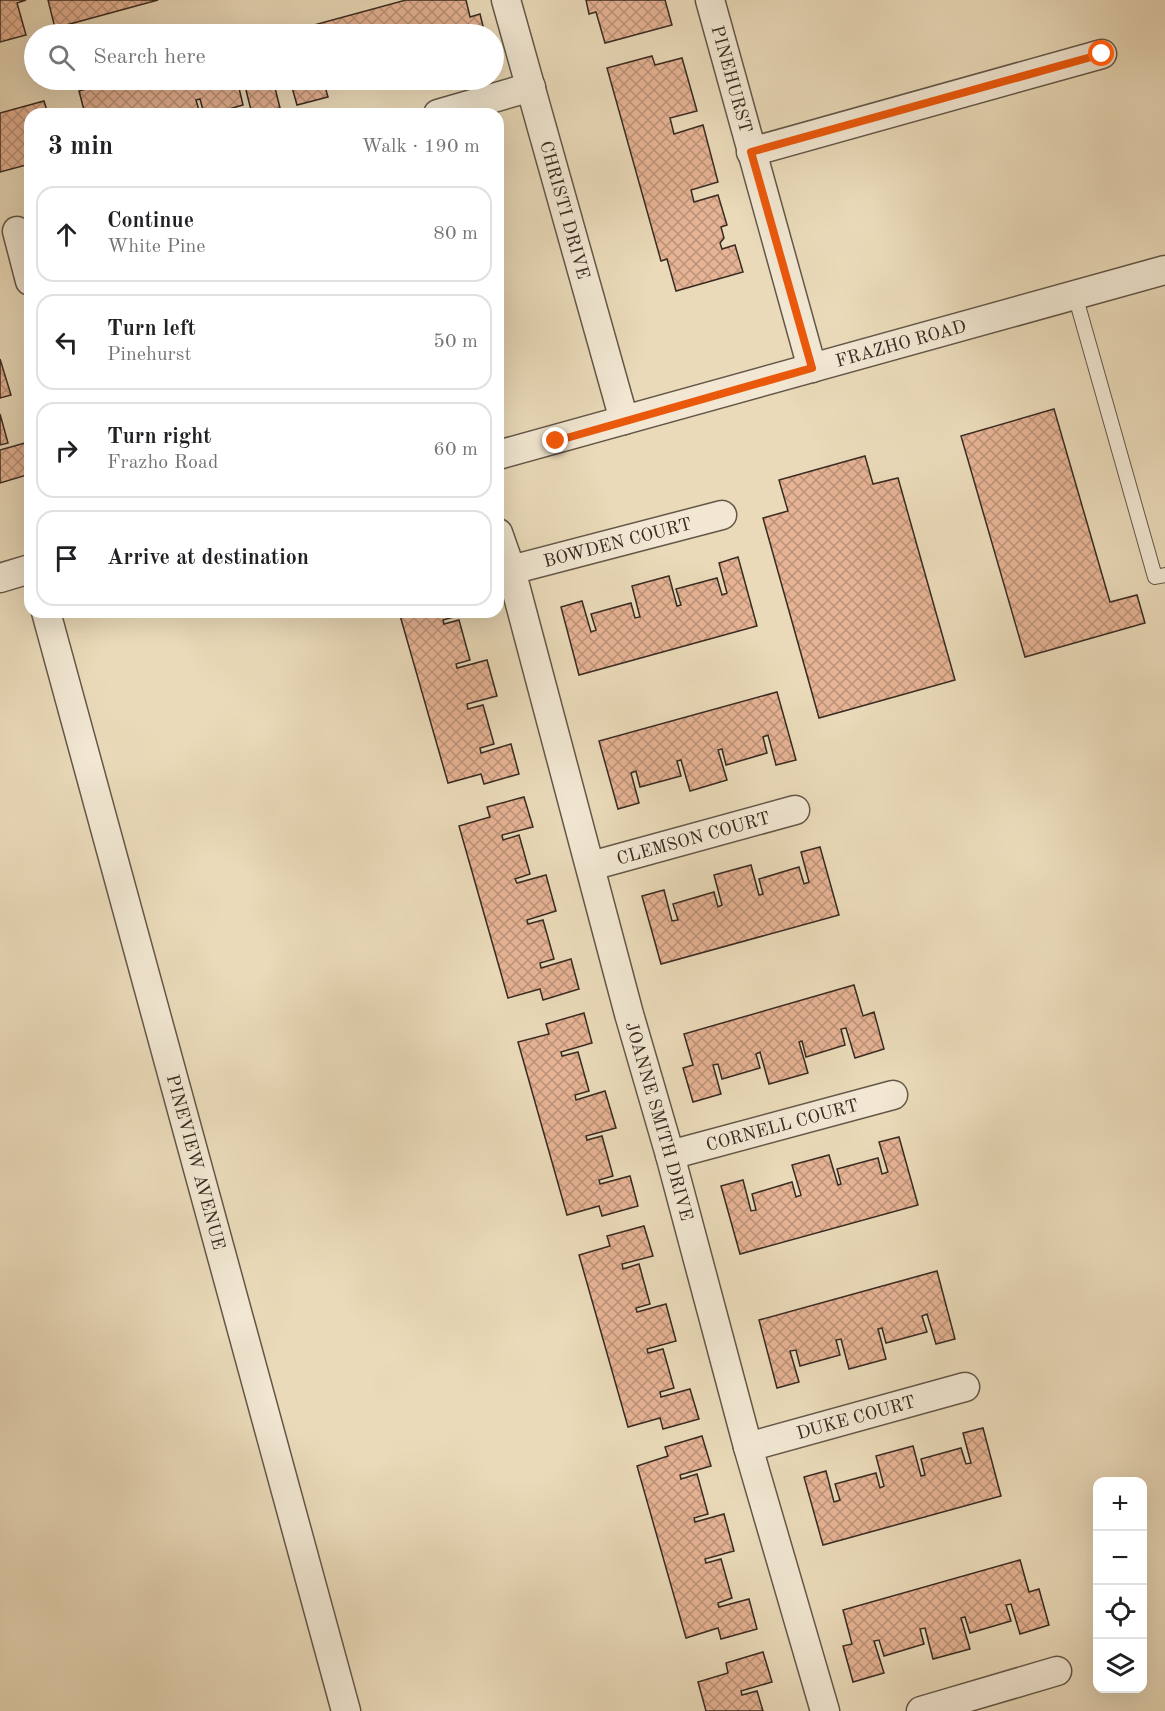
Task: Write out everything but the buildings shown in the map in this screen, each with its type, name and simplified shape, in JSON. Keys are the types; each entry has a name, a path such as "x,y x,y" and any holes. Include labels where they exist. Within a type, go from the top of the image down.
{"street":[{"name":"CHRISTI DRIVE","path":"506,0 624,420"},
{"name":"PINEHURST","path":"710,0 812,368"},
{"path":"751,152 1102,54"},
{"path":"459,108 531,87"},
{"path":"16,231 24,260"},
{"name":"FRAZHO ROAD","path":"504,453 1165,270"},
{"name":"BOWDEN COURT","path":"511,570 722,515"},
{"name":"JOANNE SMITH DRIVE","path":"504,550 748,1447 825,1711"},
{"path":"0,578 24,571"},
{"name":"PINEVIEW AVENUE","path":"48,618 346,1711"},
{"name":"CLEMSON COURT","path":"591,866 795,810"},
{"name":"CORNELL COURT","path":"670,1155 893,1095"},
{"name":"DUKE COURT","path":"748,1447 965,1388"},
{"path":"921,1711 1057,1671"}],"lane":[{"path":"1075,295 1155,578 1165,575"}],"route":[{"path":"556,441 812,368 751,152 1102,54"}]}
